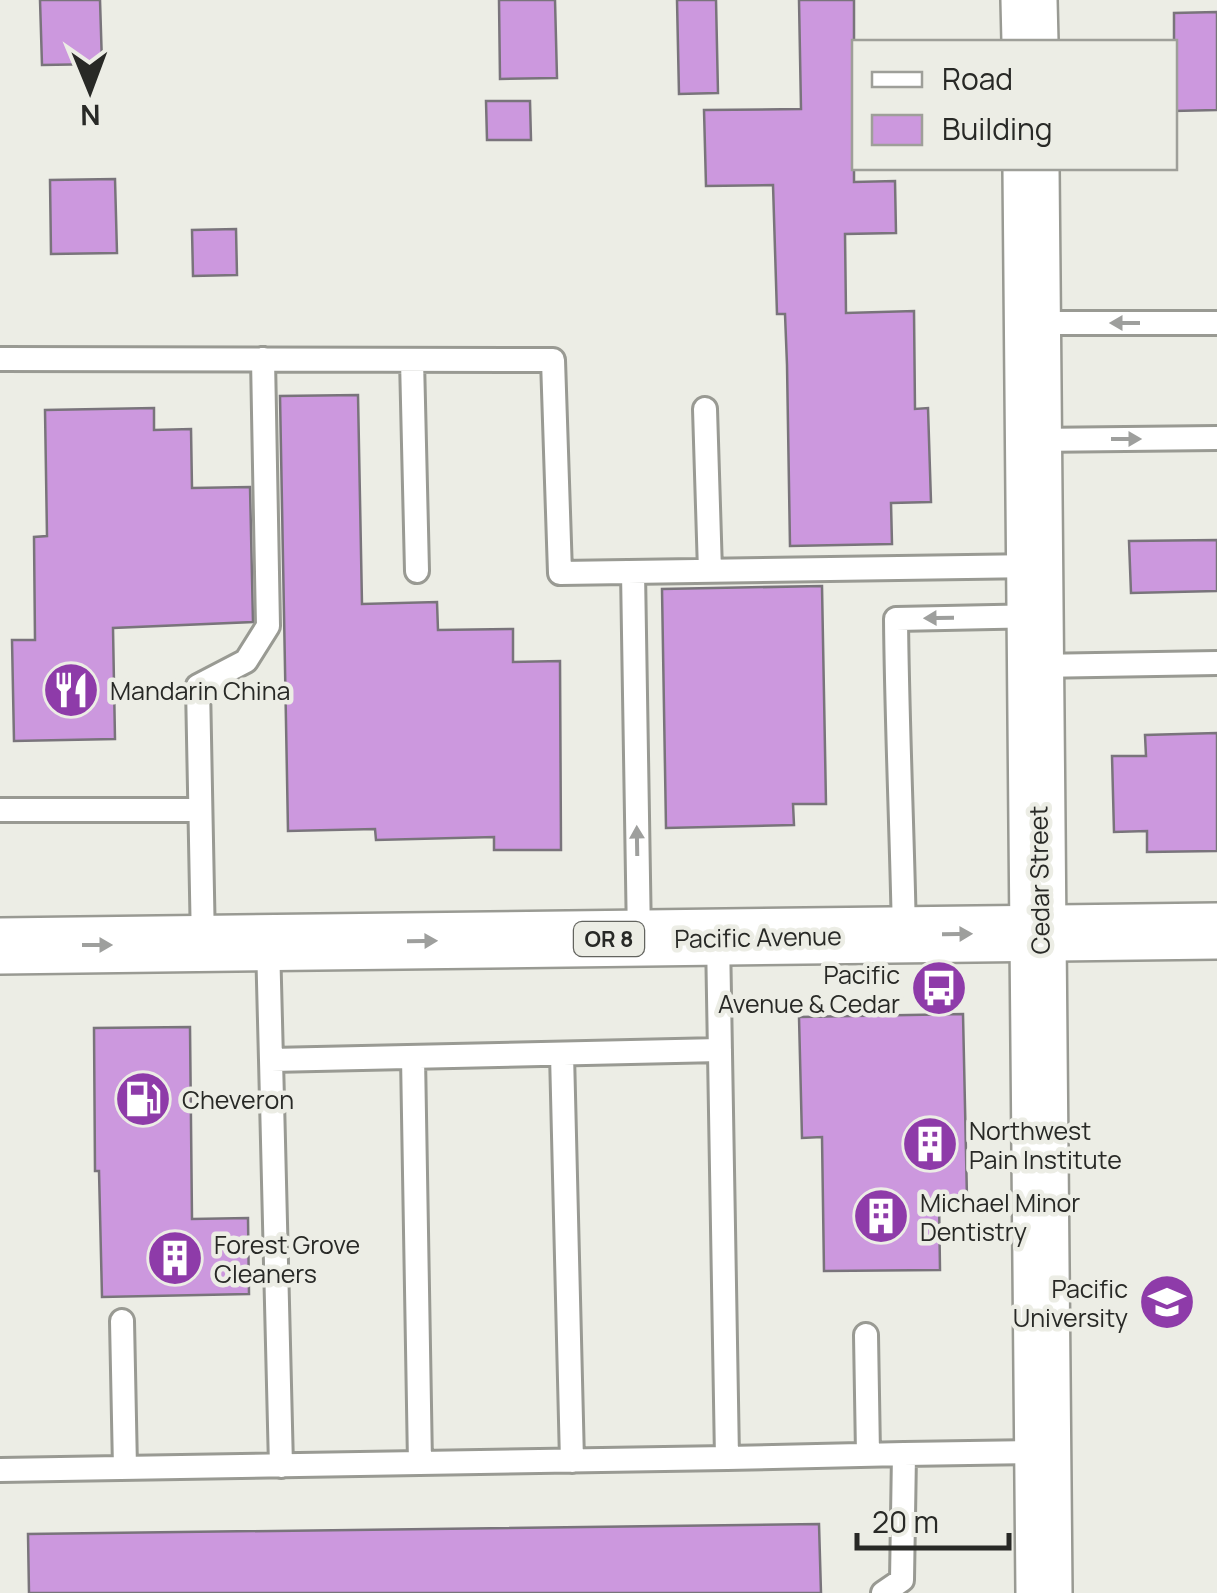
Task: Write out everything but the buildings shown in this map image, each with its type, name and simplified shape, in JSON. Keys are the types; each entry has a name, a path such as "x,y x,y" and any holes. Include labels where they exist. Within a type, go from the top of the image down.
{"street":[{"path":"1029,0 1030,40"},
{"name":"Cedar Street","path":"1031,170 1044,1593"},
{"name":"Pacific Avenue","path":"0,946 1217,931"}],"lane":[{"path":"1033,323 1217,323"},
{"path":"0,359 554,360 560,573 710,570 1036,616 1217,663"},
{"path":"202,944 198,686 246,661 268,626 262,359"},
{"path":"412,360 417,572"},
{"path":"705,409 710,570"},
{"path":"1034,440 1217,438"},
{"path":"633,572 639,938"},
{"path":"904,935 896,619 1036,616"},
{"path":"0,810 200,810"},
{"path":"718,938 727,1458"},
{"path":"268,943 281,1466"},
{"path":"271,1060 720,1050"},
{"path":"562,1054 572,1460"},
{"path":"413,1057 420,1463"},
{"path":"122,1321 125,1468"},
{"path":"866,1335 868,1454"},
{"path":"0,1470 1044,1452"},
{"path":"883,1593 902,1580 904,1454"}],"place":[{"name":"Mandarin China","path":"71,690"},
{"name":"Pacific Avenue & Cedar","path":"939,988"},
{"name":"Cheveron","path":"143,1099"},
{"name":"Northwest Pain Institute","path":"930,1144"},
{"name":"Michael Minor Dentistry","path":"881,1216"},
{"name":"Forest Grove Cleaners","path":"175,1258"},
{"name":"Pacific University","path":"1167,1302"}]}
